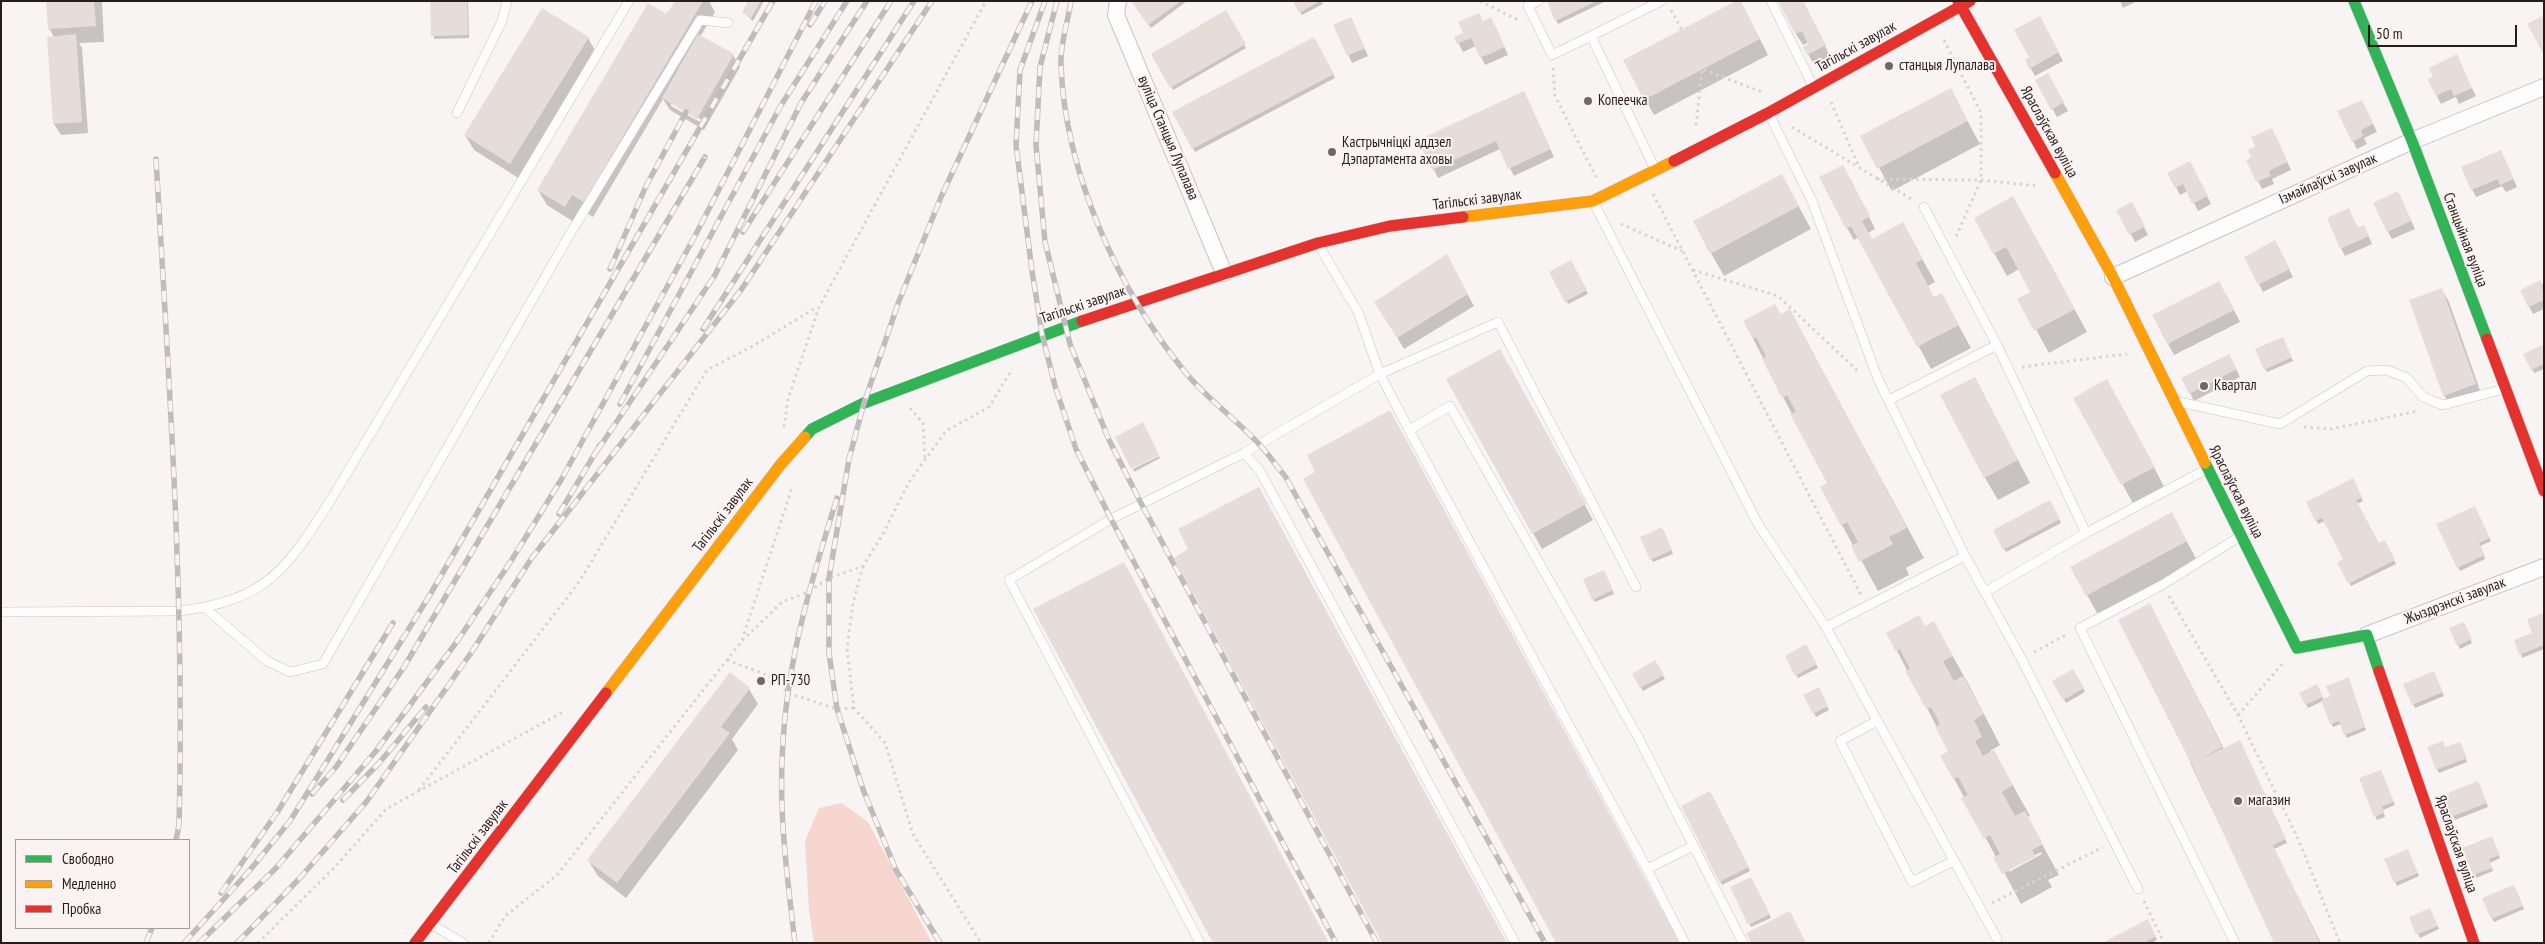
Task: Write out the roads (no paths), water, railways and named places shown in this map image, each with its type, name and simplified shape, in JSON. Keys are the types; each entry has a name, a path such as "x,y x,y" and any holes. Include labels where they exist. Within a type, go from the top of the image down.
{"main road":[{"name":"Станцыйная вуліца","path":"2354,1 2412,141 2544,491"},
{"name":"Тагільскі завулак","path":"416,943 781,464 812,429 864,403 1028,340 1318,243 1390,226 1593,201 1768,113 1963,3"},
{"name":"Яраслаўская вуліца","path":"1963,3 2064,190 2113,276 2297,648 2367,635 2474,943"}],"street":[{"name":"вуліца Станцыя Лупалава","path":"1118,1 1116,15 1224,273"},
{"name":"Ізмайлаўскі завулак","path":"2113,276 2412,141 2544,86"},
{"name":"Жыздрэнскі завулак","path":"2367,635 2544,567"}],"lane":[{"path":"457,113 502,21 507,1"},
{"path":"1,612 180,611 205,608 254,592 288,562 302,544 629,1"},
{"path":"1538,1 1528,6 1552,55 1661,1"},
{"path":"1771,1 1819,85"},
{"path":"205,608 267,661 290,672 323,664 560,250 700,20 728,23"},
{"path":"1591,36 1655,169"},
{"path":"1768,113 1812,200 1878,379 1965,556 2021,658 2138,889"},
{"path":"1593,201 1758,524 1826,627 1996,939"},
{"path":"1924,207 1997,344 2086,532"},
{"path":"1318,243 1358,312 1380,374 1409,430 1647,868 1685,943"},
{"path":"1200,943 1009,580 1141,503 1244,453 1380,374 1498,322 1636,587"},
{"path":"1889,400 1997,344"},
{"path":"2174,401 2280,424 2367,371 2387,370 2407,378 2423,397 2443,405 2505,389"},
{"path":"1409,430 1450,406 1637,735 1743,943"},
{"path":"1244,453 1260,471 1515,943"},
{"path":"1985,592 2086,532 2207,469"},
{"path":"2235,943 2080,628 2162,585 2242,536"},
{"path":"1826,627 1965,556"},
{"path":"1877,721 1840,741 1912,882 1953,862"},
{"path":"1647,868 1693,846"},
{"path":"431,924 463,943"}],"railway":[{"path":"184,943 250,870 290,821 431,593 773,1"},
{"path":"199,943 276,868 376,751 458,640 511,561 561,480 696,234 816,1"},
{"path":"810,25 825,1"},
{"path":"620,404 780,107 847,1"},
{"path":"597,451 715,275 801,103 867,1"},
{"path":"743,232 891,1"},
{"path":"703,329 914,1"},
{"path":"237,943 299,879 367,801 471,653 531,559 741,290 932,1"},
{"path":"940,943 896,870 864,792 837,709 829,653 829,578 849,459 864,403 899,301 941,197 1032,1"},
{"path":"1045,1 1020,70 1016,145 1042,334 1055,386 1076,449 1111,519 1336,943"},
{"path":"1057,1 1040,67 1036,145 1045,242 1070,344 1109,440 1141,503 1377,943"},
{"path":"1071,1 1061,57 1065,106 1084,188 1099,228 1117,267 1161,340 1185,372 1266,451 1285,476 1545,943"},
{"path":"610,269 646,186 686,112"},
{"path":"312,794 336,767 404,667 705,157"},
{"path":"156,159 171,408 178,575 180,741 179,825 176,839"},
{"path":"559,514 600,445"},
{"path":"795,943 782,817 782,767 786,710 802,618 837,498"},
{"path":"221,893 278,811 393,623"},
{"path":"343,800 379,763 426,707"},
{"path":"146,943 152,929"}],"place":[{"name":"станцыя Лупалава","path":"1889,66"},
{"name":"Копеечка","path":"1588,101"},
{"name":"Кастрычніцкі аддзел Дэпартамента аховы","path":"1332,152"},
{"name":"Квартал","path":"2204,386"},
{"name":"РП-730","path":"761,681"},
{"name":"магазин","path":"2238,801"}]}
